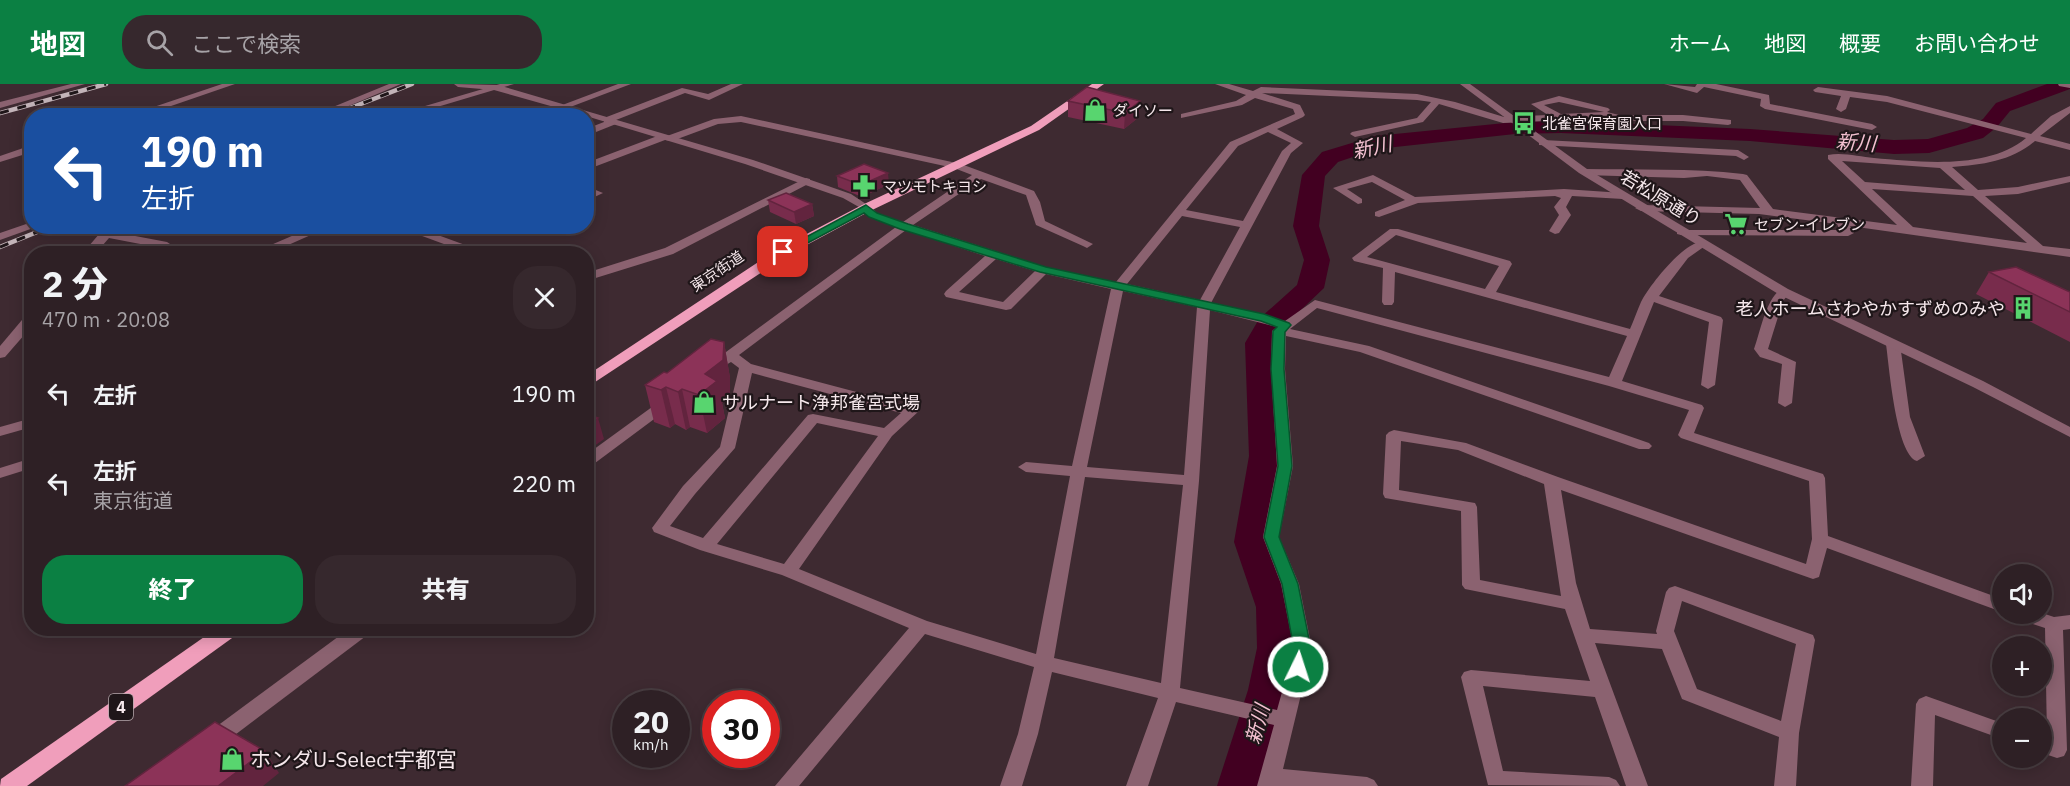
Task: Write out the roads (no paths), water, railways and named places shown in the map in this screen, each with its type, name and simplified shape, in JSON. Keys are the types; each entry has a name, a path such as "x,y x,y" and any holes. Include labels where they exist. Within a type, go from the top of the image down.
{"highway":[{"name":"東京街道","path":"594,378 783,252 866,208 1035,128 1098,84"},
{"name":"4","path":"9,786 221,636"}],"street":[{"path":"0,105 81,84"},
{"path":"156,108 231,84"},
{"path":"336,108 397,84"},
{"path":"458,84 495,87 562,107 627,84"},
{"path":"423,108 510,84"},
{"path":"594,129 685,90 709,97 739,84"},
{"path":"1011,786 1028,734 1044,663 1078,472 1118,287 1234,144 1300,115 1298,107 1257,92 1219,84"},
{"path":"1184,116 1239,103 1271,84"},
{"name":"若松原通り","path":"1464,84 1584,172 1784,292 2017,403 2070,432"},
{"path":"1668,84 1697,90 1702,84 1766,97 1765,106 1872,127"},
{"path":"2062,84 2070,85"},
{"path":"1818,90 1887,99 2070,147"},
{"path":"1257,92 1417,97 1520,125 1558,117 1611,115 1617,118 1683,118 1728,122"},
{"path":"1842,109 1846,94"},
{"path":"1558,117 1536,104 1558,99 1610,111 1611,115"},
{"path":"1355,134 1420,120 1437,101"},
{"path":"1921,122 1923,109"},
{"path":"1909,230 1832,157 1941,164 1983,160 2009,154 2023,147 2058,115 2070,109"},
{"path":"594,118 806,181 847,196 873,215 1044,270 1264,318 1281,327 1364,349 1644,446"},
{"path":"594,164 717,121 741,119 957,166 981,174 1030,193 1035,201 1040,223 1087,244"},
{"path":"1137,786 1170,692 1191,481 1204,304 1287,152 1298,143 1267,128"},
{"path":"1543,143 1738,153 1744,156"},
{"path":"0,159 24,151"},
{"path":"1941,164 2039,249"},
{"path":"1584,172 1684,175 1707,173 1743,177 1770,213"},
{"path":"704,375 904,226 981,174"},
{"path":"1358,201 1338,188 1355,186 1373,178 1414,201"},
{"path":"1861,185 1975,193 2025,191 2070,179"},
{"path":"594,275 669,250 806,181"},
{"path":"1555,231 1565,215 1560,207 1567,197 1558,193"},
{"path":"1380,214 1414,201 1558,193 1623,196"},
{"path":"1641,208 1770,213 2070,253"},
{"path":"1179,212 1247,225"},
{"path":"1681,232 1848,233 1841,221"},
{"path":"0,237 24,228"},
{"path":"1488,294 1506,264 1394,231 1358,258 1389,267 1634,334"},
{"path":"95,246 106,234"},
{"path":"124,234 167,246"},
{"path":"276,246 306,234"},
{"path":"424,234 460,246"},
{"path":"1614,382 1651,297 1684,255 1701,244"},
{"path":"994,254 950,294 1006,306 1044,270"},
{"path":"1388,302 1389,267"},
{"path":"1784,292 1777,300 1761,349 1766,354 1789,362 1785,403"},
{"path":"1651,297 1716,320 1708,385"},
{"path":"1281,327 1315,304 1614,382 1696,408 1686,435 1817,478 1820,539 1813,573 1552,481 1461,446 1394,435 1391,494 1469,507 1472,585 1572,604"},
{"path":"3,349 24,326"},
{"path":"1281,327 1278,369 1285,466 1271,537 1290,584 1303,649 1279,718 1269,782 1367,786"},
{"path":"3,349 24,339"},
{"path":"1893,344 1903,417 1917,456"},
{"path":"731,355 747,367 912,411 888,433 788,571"},
{"path":"747,367 728,448 689,490 660,528 706,546 788,571 921,626 1044,663 1279,718"},
{"path":"594,457 677,395"},
{"path":"706,546 813,418 888,433"},
{"path":"0,432 24,425"},
{"path":"0,473 24,466"},
{"path":"1026,467 1191,481"},
{"path":"1552,481 1572,604 1637,786"},
{"path":"1820,539 1992,602"},
{"path":"1785,786 1789,733 1806,640 1675,592 1665,631 1667,642 1689,694 1789,733"},
{"path":"2052,748 2057,750 2062,623"},
{"path":"786,786 921,626"},
{"path":"1582,635 1667,642"},
{"path":"200,750 353,636"},
{"path":"1596,785 1495,779 1471,677 1602,690"},
{"path":"1922,786 1926,704 1992,727"}],"waterway":[{"name":"新川","path":"1240,786 1269,690 1278,648 1276,607 1253,542 1266,456 1260,343 1269,325 1310,288 1317,260 1306,226 1314,175 1330,157 1375,143 1515,128 1561,127 1750,135 1894,147 1929,146 1975,133 1990,123 2003,107 2065,84"}],"railway":[{"path":"0,113 106,84"},
{"path":"350,108 412,84"},
{"path":"0,247 32,234"}],"place":[{"name":"ダイソー","path":"1095,110"},
{"name":"北雀宮保育園入口","path":"1524,123"},
{"name":"マツモトキヨシ","path":"864,186"},
{"name":"セブン-イレブン","path":"1736,224"},
{"name":"老人ホームさわやかすずめのみや","path":"2023,308"},
{"name":"サルナート浄邦雀宮式場","path":"704,402"},
{"name":"ホンダU-Select宇都宮","path":"232,759"}]}
